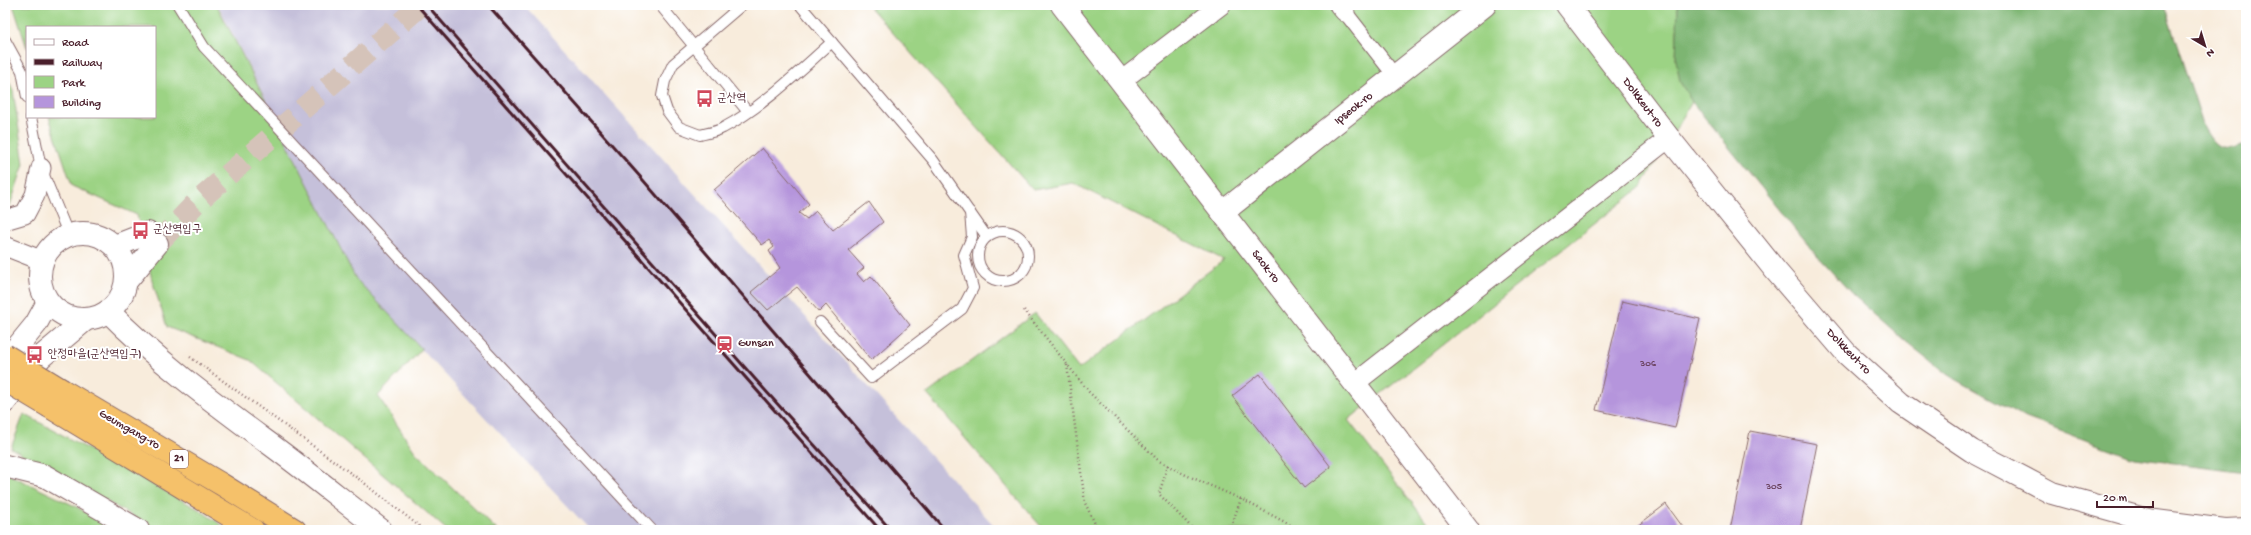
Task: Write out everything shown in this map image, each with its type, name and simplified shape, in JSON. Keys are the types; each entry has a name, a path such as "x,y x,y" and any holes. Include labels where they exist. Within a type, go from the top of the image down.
{"highway":[{"name":"Geumgang-ro","path":"5,355 56,399 253,530"},
{"name":"Geumgang-ro","path":"5,380 56,399 221,484 295,530"}],"street":[{"name":"Saok-ro","path":"1062,5 1468,530"},
{"path":"1121,81 1221,5"},
{"name":"Ipseok-ro","path":"1223,212 1486,5"},
{"name":"Dolkkeut-ro","path":"1566,5 1669,138 1775,270 1847,354 1901,403 1972,451 2052,493 2147,525 2246,530"},
{"path":"1342,8 1395,76"},
{"path":"1355,383 1669,138"},
{"path":"5,220 25,214 35,196 41,168"},
{"path":"115,246 153,238 128,279 120,299 108,311 99,317 85,320 71,318 58,312 48,302 41,289 38,274 50,248 61,239 69,236 89,233 115,246 123,258 128,279"},
{"path":"5,246 43,261"},
{"path":"5,362 36,324 48,302"},
{"path":"108,311 127,331 223,410 264,439 381,530"},
{"path":"5,402 41,357 85,320"},
{"path":"5,466 45,476 138,530"}],"lane":[{"path":"178,5 204,48 652,530"},
{"path":"660,5 748,112"},
{"path":"742,5 674,64 665,80 662,96 667,111 679,127 700,136 722,128 748,112 832,42"},
{"path":"800,5 933,160 987,237"},
{"path":"5,40 22,71 26,92"},
{"path":"31,118 41,168 69,236"},
{"path":"820,322 871,378 962,309 973,288 964,255 972,237 970,212"},
{"path":"998,231 1006,231 1021,239 1027,253 1027,261 1019,275 1012,279 995,280 982,270 978,255 980,247 987,237 998,231"}],"path":[{"path":"1024,310 1089,392 1139,443 1159,460 1241,499 1300,530"},
{"path":"187,356 194,358 301,436 424,530"},
{"path":"1067,363 1085,503 1098,530"},
{"path":"1168,465 1159,494 1194,530"},
{"path":"1230,530 1241,499"}],"shaded area":[{"path":"218,5 524,5 998,530 590,530 356,279"}],"green space":[{"path":"13,5 217,5 356,279 422,349 378,396 415,452 497,530 447,530 250,360 167,327 152,280 137,215 72,186 49,118 156,118 156,26 26,26 26,45"},
{"path":"868,5 1678,5 1676,60 1692,102 1641,187 1348,420 1433,530 1044,530 927,394 1035,313 1079,369 1224,260 1073,183 1033,190"},
{"path":"1678,5 2164,5 2204,128 2213,141 2221,147 2231,148 2246,144 2246,472 2134,458 2026,418 1948,375 1904,340 1853,295 1817,256 1692,102 1680,82 1676,60"},
{"path":"5,74 13,90 24,164 5,220"},
{"path":"24,414 198,509 229,530 158,530 11,448"},
{"path":"8,474 77,507 113,530 5,530 5,475"}],"building":[{"path":"762,148 809,204 799,213 807,219 816,211 833,230 869,202 883,222 848,250 864,268 857,274 864,282 871,276 910,325 871,360 826,305 819,312 797,287 768,310 751,292 780,268 769,251 774,247 769,240 762,245 714,190"},
{"path":"1622,301 1700,319 1675,428 1596,410"},
{"path":"1260,374 1331,467 1304,488 1232,396"},
{"path":"1750,431 1817,444 1800,530 1730,530"},
{"path":"1666,504 1685,530 1632,530"}],"tunnel":[{"path":"157,244 195,204 421,5"}],"railway":[{"path":"417,5 880,530"},
{"path":"427,5 755,379 891,530"},
{"path":"488,5 643,180 945,530"}],"place":[{"name":"군산역","path":"704,99"},
{"name":"군산역입구","path":"140,230"},
{"name":"Gunsan","path":"725,344"},
{"name":"안정마을(군산역입구)","path":"35,355"}]}
